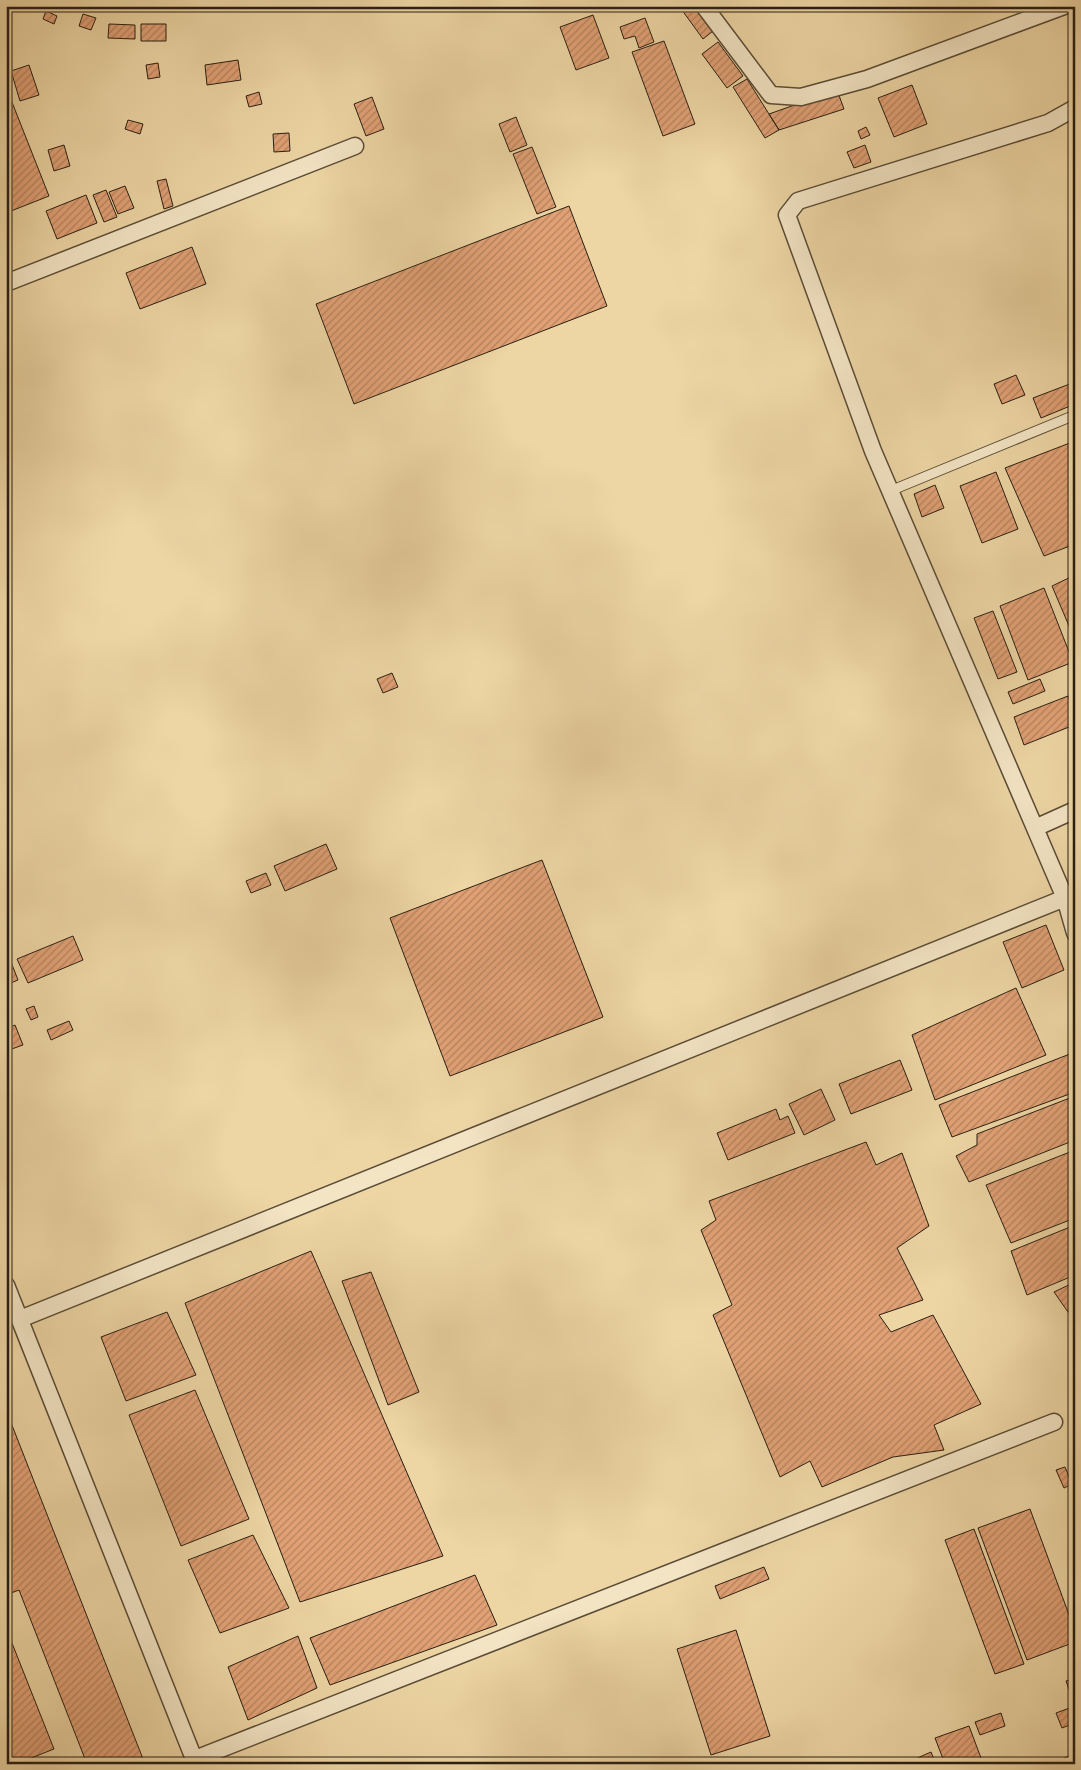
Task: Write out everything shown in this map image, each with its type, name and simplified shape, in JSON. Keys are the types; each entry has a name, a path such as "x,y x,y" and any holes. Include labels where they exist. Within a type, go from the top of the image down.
{"street":[{"path":"704,6 772,95 801,97 867,79 1064,6"},
{"path":"1075,108 1048,123 798,201 787,215 873,451 1065,898 1075,933"},
{"path":"6,283 355,146"},
{"path":"1035,828 1075,810"},
{"path":"20,1319 1065,898"},
{"path":"6,1285 195,1761 1054,1422"}],"lane":[{"path":"890,490 1075,415"}],"building":[{"path":"679,6 694,6 713,31 703,39"},
{"path":"46,11 57,16 54,24 43,19"},
{"path":"83,14 96,18 91,30 79,26"},
{"path":"593,15 609,58 576,70 560,27"},
{"path":"645,18 654,42 639,48 635,36 624,39 620,27"},
{"path":"109,24 135,25 135,39 108,38"},
{"path":"141,24 166,24 166,41 141,41"},
{"path":"664,41 695,124 663,136 632,52"},
{"path":"718,42 743,76 727,88 702,54"},
{"path":"238,60 241,80 207,85 205,65"},
{"path":"158,63 160,77 148,79 146,65"},
{"path":"29,65 39,95 20,101 11,71"},
{"path":"747,79 779,130 765,138 733,87"},
{"path":"912,85 927,124 894,137 878,98"},
{"path":"6,87 49,196 6,213"},
{"path":"837,90 844,109 779,130 769,114"},
{"path":"259,92 262,104 249,107 246,96"},
{"path":"372,97 384,129 366,136 354,104"},
{"path":"516,117 527,145 510,152 499,124"},
{"path":"128,120 143,124 140,134 125,129"},
{"path":"866,127 870,135 861,139 858,131"},
{"path":"289,133 290,151 274,152 273,134"},
{"path":"64,145 70,166 54,171 48,150"},
{"path":"865,145 871,162 854,168 847,152"},
{"path":"532,147 556,207 537,214 513,154"},
{"path":"166,179 173,206 164,209 157,181"},
{"path":"125,186 134,208 118,214 109,192"},
{"path":"106,190 117,217 104,222 93,195"},
{"path":"86,195 97,223 57,239 46,211"},
{"path":"569,206 607,306 354,404 316,304"},
{"path":"192,247 206,284 140,309 126,273"},
{"path":"1016,375 1025,395 1002,404 994,384"},
{"path":"1075,382 1075,404 1041,418 1033,398"},
{"path":"1075,441 1075,544 1044,556 1005,468"},
{"path":"996,472 1018,529 982,543 960,486"},
{"path":"935,485 944,508 922,517 914,494"},
{"path":"1075,575 1075,640 1052,586"},
{"path":"1044,588 1073,662 1028,680 1000,606"},
{"path":"993,611 1017,672 998,679 974,618"},
{"path":"392,673 398,687 383,693 377,679"},
{"path":"1040,679 1045,691 1013,704 1008,692"},
{"path":"1068,696 1072,705 1075,704 1075,742 1069,727 1024,745 1014,717"},
{"path":"326,844 337,869 285,891 274,866"},
{"path":"542,860 603,1017 450,1076 390,918"},
{"path":"266,873 271,885 251,893 246,881"},
{"path":"1046,925 1064,970 1022,988 1003,942"},
{"path":"73,936 83,960 28,983 17,959"},
{"path":"11,962 18,980 6,985 6,964"},
{"path":"1016,988 1046,1055 935,1100 912,1035"},
{"path":"34,1006 38,1017 31,1020 26,1009"},
{"path":"69,1021 73,1030 51,1040 47,1030"},
{"path":"15,1025 23,1045 6,1051 6,1029"},
{"path":"1075,1052 1075,1092 952,1137 939,1105"},
{"path":"900,1060 912,1090 851,1114 839,1084"},
{"path":"821,1089 835,1120 804,1135 789,1104"},
{"path":"1075,1096 1075,1140 969,1182 956,1156 977,1145 977,1134"},
{"path":"776,1109 780,1120 788,1116 795,1133 728,1160 717,1133"},
{"path":"866,1142 876,1165 902,1153 929,1226 897,1248 923,1300 879,1315 891,1332 933,1315 981,1404 934,1425 944,1450 893,1457 822,1487 810,1461 780,1477 713,1315 732,1305 701,1230 716,1220 709,1201"},
{"path":"1075,1150 1075,1218 1011,1243 986,1185"},
{"path":"1075,1225 1075,1275 1027,1295 1011,1251"},
{"path":"311,1251 443,1556 300,1602 185,1303"},
{"path":"371,1272 419,1392 388,1405 342,1281"},
{"path":"1075,1282 1075,1312 1068,1312 1054,1292"},
{"path":"167,1312 196,1375 126,1401 101,1337"},
{"path":"195,1390 249,1519 181,1546 129,1415"},
{"path":"6,1410 145,1764 87,1764 19,1590 6,1595"},
{"path":"1065,1467 1072,1484 1064,1488 1056,1470"},
{"path":"1030,1509 1075,1631 1075,1642 1027,1660 978,1528"},
{"path":"974,1529 1024,1664 995,1674 945,1540"},
{"path":"253,1535 289,1608 220,1633 188,1560"},
{"path":"764,1567 769,1579 720,1599 715,1586"},
{"path":"475,1575 497,1625 330,1685 310,1638"},
{"path":"6,1628 54,1749 16,1764 6,1764"},
{"path":"736,1630 770,1736 711,1755 677,1649"},
{"path":"298,1636 317,1688 248,1720 228,1667"},
{"path":"1075,1678 1075,1703 1074,1703 1066,1681"},
{"path":"1075,1706 1075,1723 1062,1728 1056,1713"},
{"path":"1001,1713 1005,1726 980,1735 975,1722"},
{"path":"969,1726 981,1758 965,1764 945,1764 935,1738"},
{"path":"931,1752 936,1764 914,1764 913,1760"},
{"path":"1075,1754 1075,1764 1048,1764"}]}
